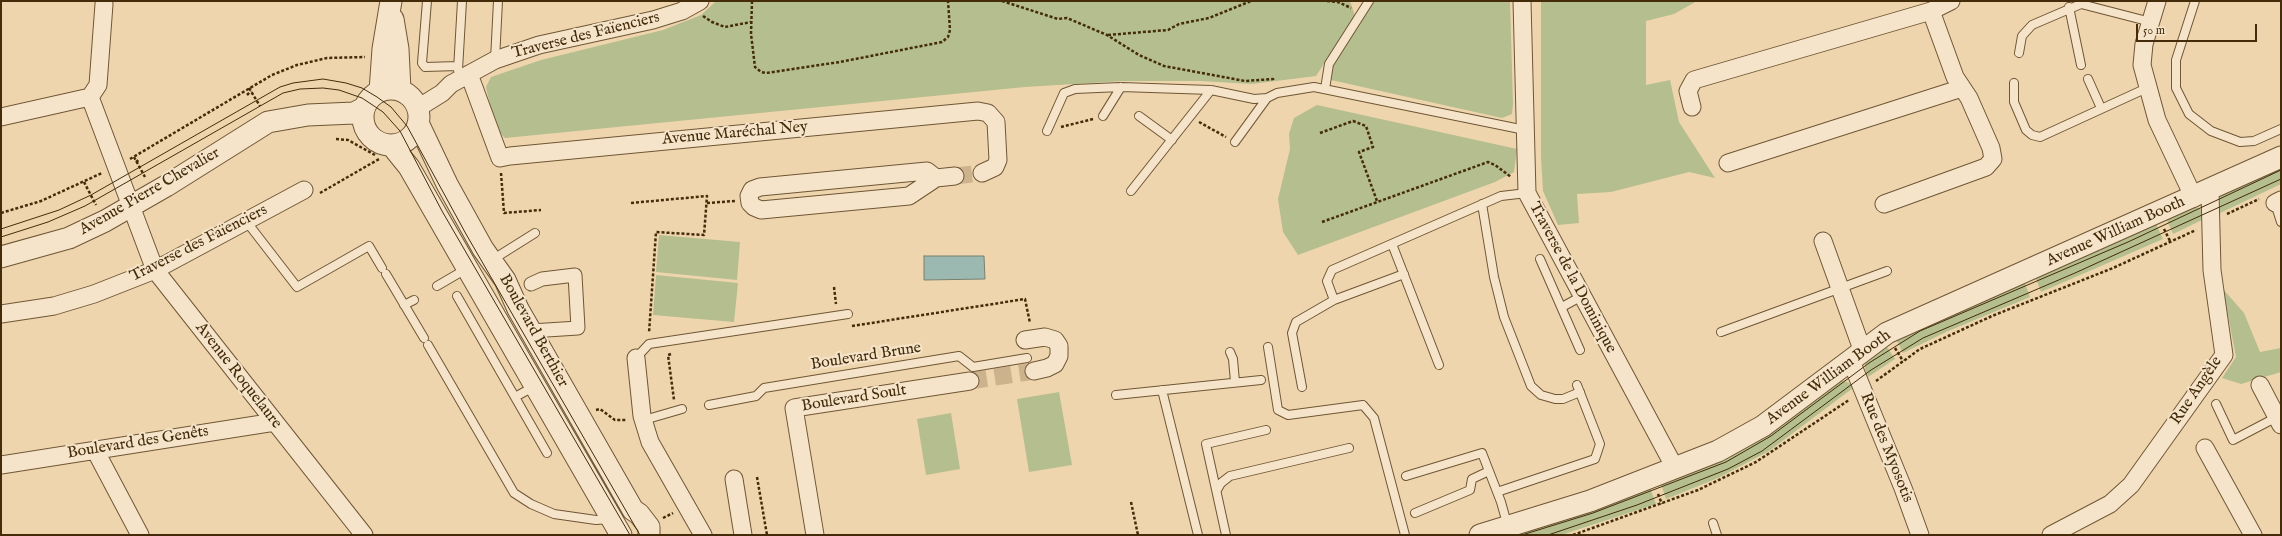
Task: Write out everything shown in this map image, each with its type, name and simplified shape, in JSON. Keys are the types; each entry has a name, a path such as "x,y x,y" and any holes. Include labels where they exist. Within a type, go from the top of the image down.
{"street":[{"name":"Traverse de la Dominique","path":"1522,1 1527,194 1675,468"},
{"path":"1692,107 1688,91 1694,80 1931,11 1952,1"},
{"path":"2157,1 2144,44 2142,65 2147,88 2157,120 2202,194"},
{"path":"380,91 383,49 391,2"},
{"path":"391,2 398,49 412,105 409,139 387,152 383,144 369,134 363,117 364,108 368,101 380,91 390,89 412,105"},
{"name":"Traverse des Faïenciers","path":"412,105 442,93 459,76 495,60 539,45 653,20 697,3"},
{"path":"1,117 90,97 98,85 104,4"},
{"path":"1884,204 1986,167 1993,159 1991,148 1970,98 1955,77 1931,11"},
{"name":"Avenue Maréchal Ney","path":"459,76 500,158 978,111 988,113 996,122 998,160 995,167 982,173"},
{"path":"1728,162 1962,88"},
{"name":"Avenue Roquelaure","path":"90,97 155,270 364,535"},
{"name":"Boulevard Berthier","path":"412,105 447,184 492,260 520,287 531,331 633,510 639,514 649,526 655,527"},
{"name":"Avenue Pierre Chevalier","path":"1,257 69,238 105,221 154,193 268,122 289,117 354,113 364,108"},
{"name":"Avenue Pierre Chevalier","path":"250,134 336,128 354,129 369,134"},
{"name":"Boulevard Berthier","path":"387,152 409,167 617,527"},
{"name":"Avenue William Booth","path":"1482,535 1590,501 1718,451 1763,426 1887,334 2202,194 2281,157"},
{"path":"936,178 926,171 760,187 752,190 749,199 754,208 761,210 909,196 936,178 955,176"},
{"name":"Traverse des Faïenciers","path":"1,314 54,306 94,294 155,270 304,190"},
{"name":"Rue Angèle","path":"2051,535 2110,504 2131,485 2224,355 2212,270 2211,223 2202,194"},
{"name":"Rue des Myosotis","path":"1823,241 1840,287 1857,356 1862,391 1903,488 1920,535"},
{"path":"520,287 542,279 575,275 578,328 531,331"},
{"path":"1028,333 1055,340 1059,346 1059,356 1055,364 1048,368 1030,364"},
{"path":"636,358 643,418 650,442 703,535"},
{"name":"Boulevard Soult","path":"815,535 794,408 970,381"},
{"path":"2260,385 2279,421"},
{"name":"Boulevard des Genêts","path":"1,465 275,422"},
{"path":"2204,448 2254,535"},
{"path":"95,450 140,535"},
{"path":"734,479 743,535"}],"lane":[{"path":"427,1 422,63 425,67 459,76 462,1"},
{"path":"495,60 498,1"},
{"path":"1325,89 1329,64 1369,1"},
{"path":"2195,1 2176,60 2176,88 2189,114 2211,131 2240,142 2254,141 2281,129"},
{"path":"2019,54 2022,36 2032,25 2069,7 2081,4 2151,22"},
{"path":"2069,7 2081,65"},
{"path":"2088,79 2101,108"},
{"path":"2014,83 2014,102 2026,130 2032,135 2040,137 2147,88"},
{"path":"1047,131 1064,93 1075,89 1121,87 1211,90 1254,99 1267,98 1280,92 1314,87 1525,130"},
{"path":"1103,116 1121,87"},
{"path":"1131,190 1211,90"},
{"path":"1235,142 1267,98"},
{"path":"1139,116 1172,140"},
{"path":"1334,300 1327,281 1332,270 1501,196 1527,194"},
{"path":"2273,200 2281,222"},
{"path":"1482,204 1494,277 1504,316 1530,386 1541,395 1554,399 1563,399 1579,388 1600,444 1595,460 1497,492"},
{"path":"246,222 297,287 369,246 514,493 531,504 554,514 596,520 617,527"},
{"path":"492,260 535,233"},
{"path":"1392,244 1439,365"},
{"path":"1540,259 1580,350"},
{"path":"437,286 467,268"},
{"path":"1722,332 1840,287 1887,271"},
{"path":"1302,387 1292,333 1296,322 1334,300 1404,274"},
{"path":"456,296 547,453"},
{"path":"1562,307 1582,296"},
{"path":"404,306 414,300"},
{"path":"636,358 649,344 848,314"},
{"path":"1268,347 1278,410 1288,415 1363,405 1374,418 1404,535"},
{"path":"1230,352 1233,359 1235,382"},
{"name":"Boulevard Brune","path":"709,405 756,396 764,388 959,356 973,367 1030,364"},
{"path":"1116,395 1261,380"},
{"path":"514,397 535,386"},
{"path":"1162,390 1198,535"},
{"path":"2216,404 2233,440 2279,421"},
{"path":"643,418 678,410"},
{"path":"1226,535 1206,444 1266,430"},
{"path":"1217,490 1221,483 1230,476 1349,448"},
{"path":"1406,476 1482,453 1497,492 1508,527"},
{"path":"1415,512 1470,490 1472,479 1489,471"},
{"path":"1713,523 1717,535"}],"path":[{"path":"752,1 751,22 755,67 761,72 783,72 942,42 948,37 950,30 948,1"},
{"path":"1002,1 1058,19 1067,18 1107,35 1144,57 1164,66 1245,81 1273,78 1280,92"},
{"path":"1107,35 1168,30 1180,24 1209,18 1251,1"},
{"path":"1327,1 1338,2 1361,12"},
{"path":"697,3 706,18 725,26 751,22"},
{"path":"128,160 272,75 297,64 327,58 371,57"},
{"path":"247,96 251,91"},
{"path":"1047,131 1103,116"},
{"path":"1189,118 1235,142"},
{"path":"1320,133 1353,121 1366,126 1373,147 1359,152 1377,201"},
{"path":"336,139 348,140 387,152"},
{"path":"304,190 309,199 387,152"},
{"path":"134,157 154,193"},
{"path":"136,162 140,159"},
{"path":"1322,222 1488,162 1495,165 1512,178"},
{"path":"1,213 41,201 109,170"},
{"path":"84,182 105,221"},
{"path":"502,189 504,213 541,210"},
{"path":"631,203 707,196 704,236 656,232 649,344"},
{"path":"707,203 749,199"},
{"path":"1573,535 1698,490 1756,462 1862,391 1920,349 1992,316 2113,268 2211,223 2273,200"},
{"path":"834,287 837,315"},
{"path":"851,326 1025,299 1028,333"},
{"path":"676,354 668,355 678,410"},
{"path":"592,410 600,409 615,420 621,421 643,418"},
{"path":"757,477 767,535"},
{"path":"1131,502 1138,535"},
{"path":"655,527 677,510"}],"green space":[{"path":"716,1 1350,1 1355,16 1316,76 1252,84 1200,81 1123,81 1025,87 505,138 495,128 486,87 491,77 541,60 663,30 701,15"},
{"path":"1374,1 1510,1 1512,114 1502,118 1331,80 1333,66"},
{"path":"1541,1 1697,1 1674,14 1646,21 1646,85 1670,80 1679,122 1715,178 1689,172 1611,192 1577,194 1579,223 1558,225 1543,191 1541,157"},
{"path":"1317,105 1517,149 1514,172 1495,182 1298,255 1283,232 1278,199 1290,149 1289,134 1294,118"},
{"path":"2281,166 2281,184 2218,214 2221,193"},
{"path":"2195,207 2200,208 2204,219 2173,234 2166,218"},
{"path":"2155,222 2163,239 2041,292 2035,276 2130,236"},
{"path":"659,235 740,242 737,280 656,272"},
{"path":"656,275 738,283 734,322 653,315"},
{"path":"2024,281 2030,297 1946,332 1903,353 1895,337"},
{"path":"2223,289 2244,313 2260,352 2281,348 2281,372 2241,384 2222,378 2236,357"},
{"path":"1885,344 1895,359 1868,377 1865,369 1865,362"},
{"path":"1842,380 1849,383 1853,388 1769,451 1718,478 1666,499 1660,481 1836,381"},
{"path":"1059,392 1072,465 1029,472 1017,399"},
{"path":"951,413 960,469 926,475 917,419"},
{"path":"1649,485 1656,504 1561,535 1500,535"}],"water":[{"path":"924,256 984,256 985,279 924,280"}],"tunnel":[{"path":"955,176 982,173"},
{"path":"970,381 1034,371"}],"tram line":[{"path":"1,229 59,210 91,195 280,87 293,83 323,79 346,83 362,88 391,107 407,126 466,234 640,535"},
{"path":"1,237 48,222 85,206 283,93 300,89 323,88 339,90 362,98 383,112 400,131 442,211 630,535"},
{"path":"1522,535 1593,513 1726,462 1771,436 1869,363 1920,331 2128,242 2281,170"},
{"path":"1548,535 1637,505 1728,469 1762,451 1871,370 1923,338 2075,273 2281,179"}]}
